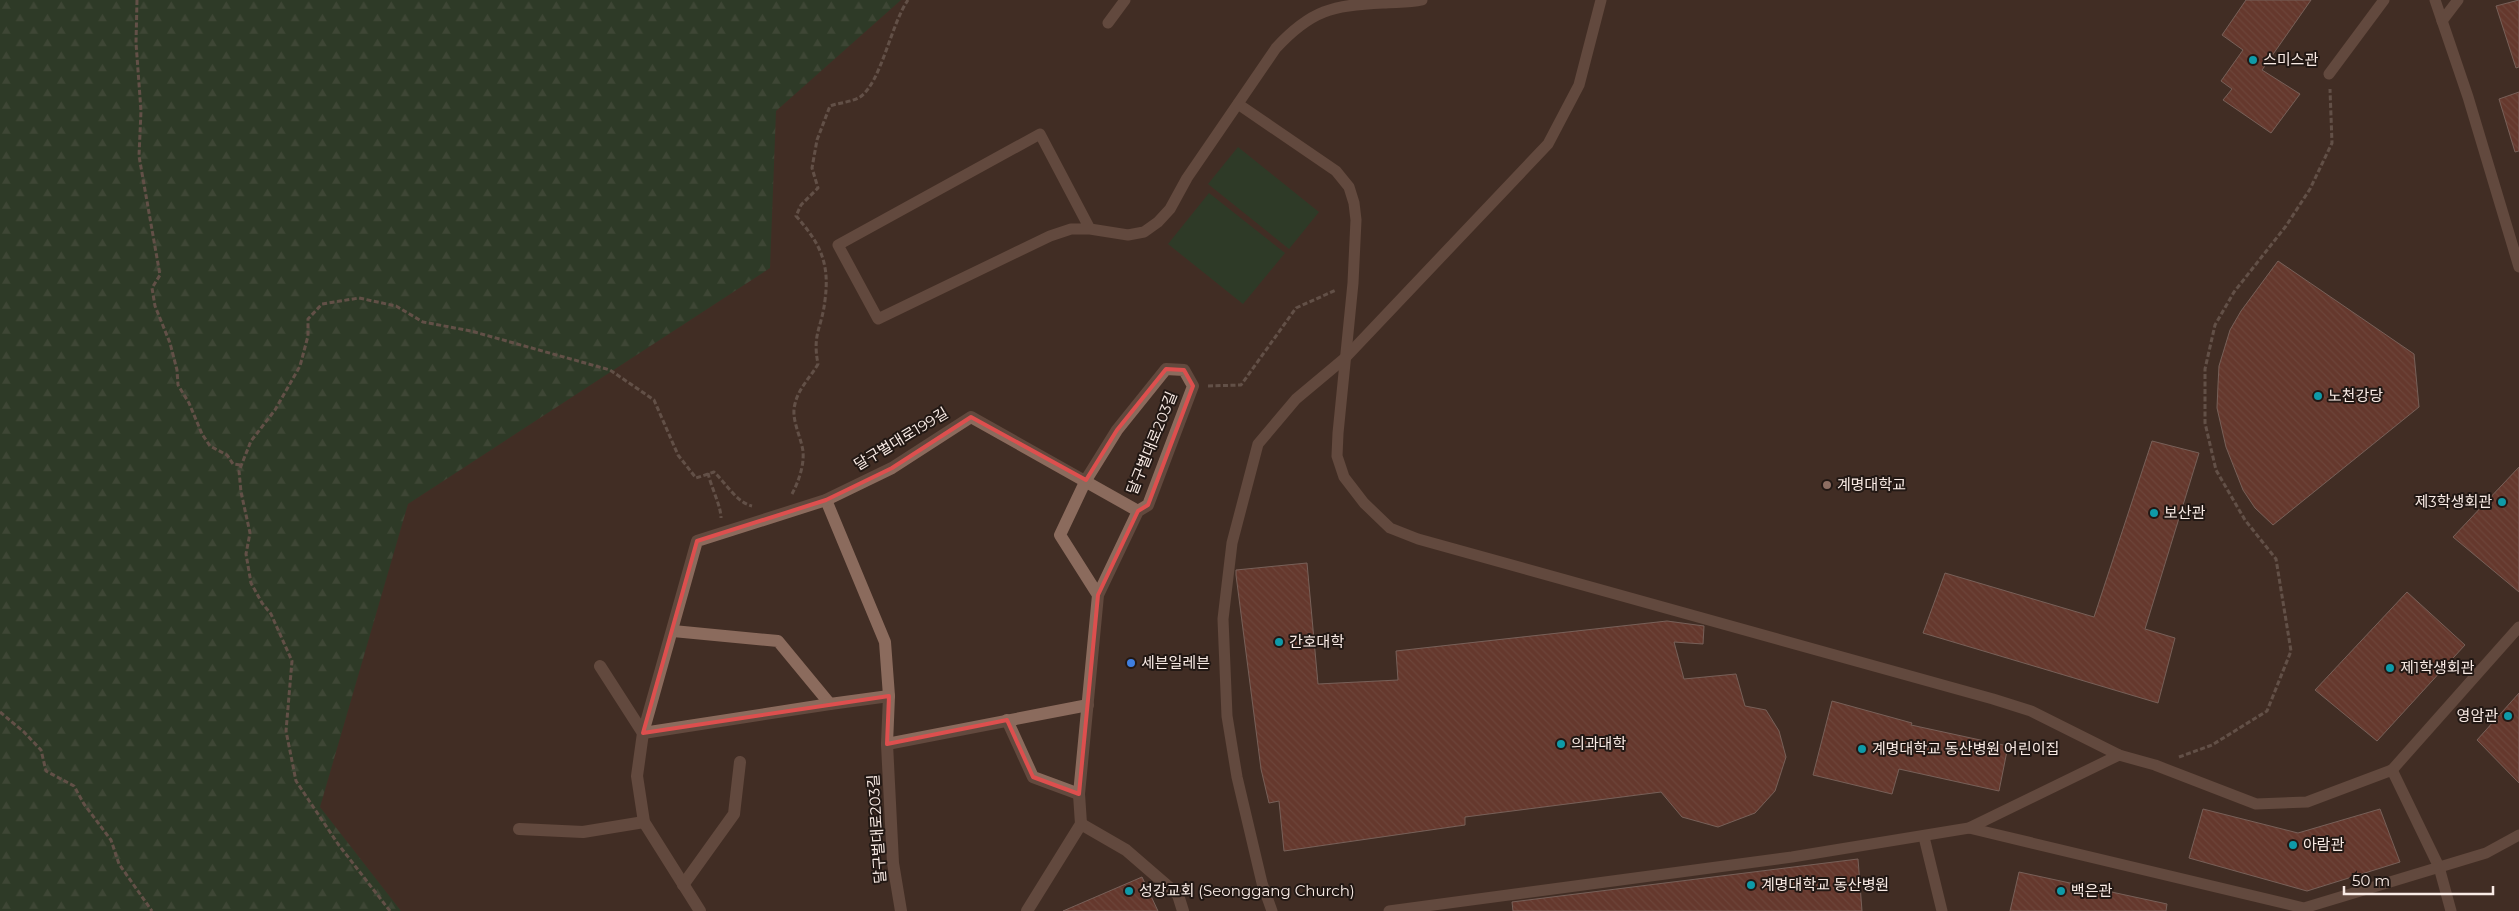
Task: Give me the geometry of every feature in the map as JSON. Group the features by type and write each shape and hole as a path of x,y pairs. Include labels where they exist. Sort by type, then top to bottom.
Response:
{"street":[{"name":"달구벌대로203길","path":"1081,824 1079,794 1098,595 1138,511 1148,505 1193,386 1184,370 1166,369 1117,430 1086,480 1060,535 1098,595"},
{"name":"달구벌대로199길","path":"700,911 644,822 637,776 643,733 697,541 826,500 892,468 971,417 1086,480 1138,511"},
{"name":"달구벌대로203길","path":"826,500 885,642 890,696 887,744 893,863 901,911"},
{"path":"673,631 778,641 830,704"},
{"path":"600,666 643,733 890,696"},
{"path":"887,744 1088,705"},
{"path":"1007,720 1033,777 1079,794"},
{"path":"683,885 734,814 740,762"},
{"path":"519,828 583,832 644,822"},
{"path":"1027,911 1081,824 1133,856 1178,894 1183,911"}],"lane":[{"path":"1108,23 1125,0"},
{"path":"1090,229 1040,134 838,245 878,319 1050,236 1071,229 1090,229 1128,235 1144,232 1158,222 1170,209 1187,178 1276,48 1292,31 1312,17 1334,8 1350,5 1410,3 1422,0"},
{"path":"1272,911 1251,837 1227,716 1222,619 1232,542 1241,500 1258,444 1296,399 1345,358 1548,144 1579,85 1601,0"},
{"path":"2329,74 2384,0"},
{"path":"2435,0 2468,97 2519,267"},
{"path":"2442,21 2458,0"},
{"path":"1238,104 1336,171 1349,188 1356,220 1354,283 1345,358 1338,456 1344,478 1364,503 1390,528 1418,539 1581,586 1868,662 1993,698 2031,711 2119,755 2155,765 2256,804 2307,802 2392,770 2519,627"},
{"path":"1390,911 1924,837 1969,828 2119,755"},
{"path":"2392,770 2439,866 2450,911"},
{"path":"1969,828 2304,908 2486,852 2519,834"},
{"path":"1924,837 1942,911"}],"path":[{"path":"137,0 136,43 141,110 139,156 160,276 152,288 155,306 170,344 177,370 178,385 189,402 202,434 210,446 227,454 233,464 241,465"},
{"path":"2155,765 2212,745 2267,711 2291,651 2276,559 2244,520 2216,470 2205,423 2205,369 2214,326 2219,317 2234,292 2286,226 2310,189 2332,143 2329,74"},
{"path":"1193,386 1241,385 1296,308 1354,283"},
{"path":"390,911 338,844 296,782 286,731 292,661 271,614 262,603 251,583 246,546 250,533 241,492 239,471 251,441 274,410 300,366 308,336 308,319 322,304 360,298 396,306 423,322 488,336 610,370 654,400 678,455 696,478 714,472 738,498 745,504 753,507"},
{"path":"708,473 712,490 721,511 721,534"},
{"path":"0,712 24,732 40,750 46,771 74,786 84,804 111,840 119,864 152,911"}],"highlighted area":[{"path":"1166,369 1184,370 1193,386 1148,505 1138,511 1098,595 1079,794 1033,777 1007,720 887,744 889,696 643,733 697,541 826,500 892,468 971,417 1086,480 1117,430"}],"green space":[{"path":"0,0 901,0 776,111 770,268 408,504 320,807 401,911 0,911"},
{"path":"1238,147 1319,212 1289,249 1208,184"},
{"path":"1209,193 1285,253 1243,304 1168,244"}],"building":[{"name":"스미스관","path":"2246,0 2311,0 2262,70 2300,94 2271,133 2223,100 2232,89 2221,81 2243,50 2222,35"},
{"path":"2519,0 2519,67 2516,68 2496,6"},
{"path":"2519,92 2519,151 2515,152 2499,99"},
{"name":"노천강당","path":"2278,261 2414,354 2419,407 2273,525 2255,508 2243,490 2226,447 2217,408 2219,366 2230,330 2241,311"},
{"name":"보산관","path":"2152,441 2199,453 2145,629 2175,638 2158,703 1923,633 1945,573 2094,617"},
{"name":"제3학생회관","path":"2519,467 2519,592 2453,537"},
{"name":"의과대학","path":"1307,563 1318,684 1398,680 1396,651 1667,621 1704,626 1703,644 1674,642 1684,679 1736,674 1745,706 1766,710 1779,731 1786,757 1775,791 1755,813 1718,827 1682,817 1661,792 1465,817 1465,825 1284,851 1279,801 1269,803 1261,769 1236,570"},
{"name":"제1학생회관","path":"2407,592 2465,645 2377,741 2315,690"},
{"name":"영암관","path":"2519,693 2519,783 2477,740"},
{"path":"1832,701 1912,723 1911,725 2008,746 1999,791 1899,769 1892,794 1813,775"},
{"name":"아람관","path":"2203,809 2298,833 2380,809 2400,862 2307,891 2189,858"},
{"name":"계명대학교 동산병원","path":"1858,859 1862,911 1513,911 1512,902"},
{"name":"백은관","path":"2019,872 2167,904 2166,911 2010,911"},
{"name":"성강교회 (Seonggang Church)","path":"1142,877 1158,911 1063,911"}],"place":[{"name":"스미스관","path":"2253,60"},
{"name":"노천강당","path":"2318,396"},
{"name":"계명대학교","path":"1827,485"},
{"name":"제3학생회관","path":"2502,502"},
{"name":"보산관","path":"2154,513"},
{"name":"간호대학","path":"1279,642"},
{"name":"세븐일레븐","path":"1131,663"},
{"name":"제1학생회관","path":"2390,668"},
{"name":"영암관","path":"2508,716"},
{"name":"의과대학","path":"1561,744"},
{"name":"계명대학교 동산병원 어린이집","path":"1862,749"},
{"name":"아람관","path":"2293,845"},
{"name":"계명대학교 동산병원","path":"1751,885"},
{"name":"성강교회 (Seonggang Church)","path":"1129,891"},
{"name":"백은관","path":"2061,891"}]}
